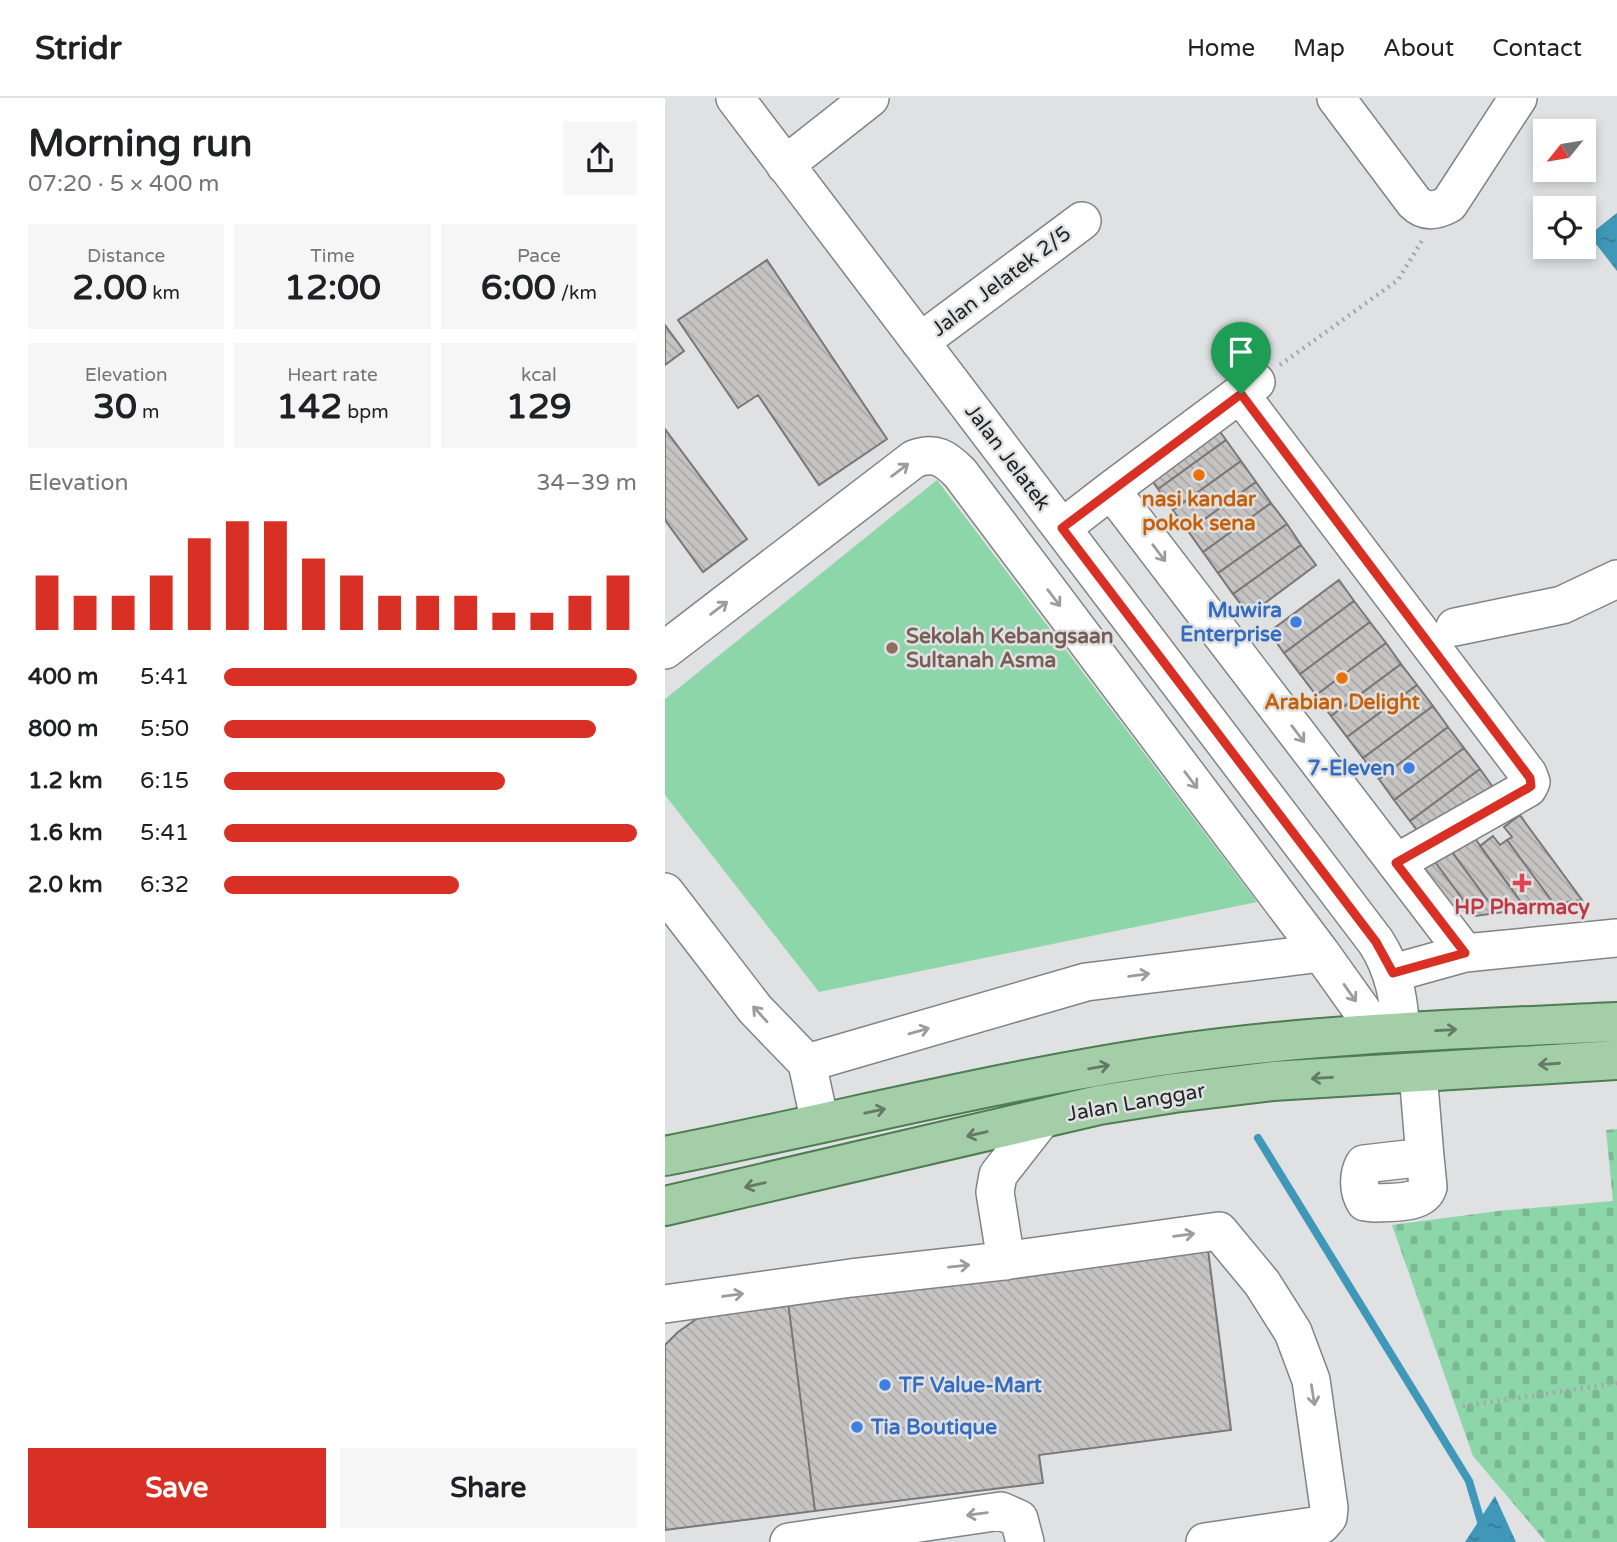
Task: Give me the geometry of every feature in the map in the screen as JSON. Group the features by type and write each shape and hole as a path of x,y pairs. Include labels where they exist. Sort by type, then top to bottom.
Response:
{"main road":[{"name":"Jalan Langgar","path":"665,1156 983,1089 1168,1055 1265,1042 1617,1022"},
{"name":"Jalan Langgar","path":"665,1206 1099,1105 1187,1091 1273,1082 1617,1060"}],"street":[{"name":"Jalan Jelatek","path":"734,98 1376,942 1393,973 1399,1009 1389,1033"},
{"path":"785,165 870,98"},
{"path":"1336,98 1414,202 1427,210 1438,210 1449,204 1516,99"},
{"name":"Jalan Jelatek 2/5","path":"920,342 1082,221"},
{"path":"1062,528 1248,388 1530,778 1531,786 1528,788 1396,863"},
{"path":"665,650 914,459 926,454 940,457 960,473 1321,953 1389,1033"},
{"path":"1111,490 1465,953"},
{"path":"1455,627 1562,605 1617,579"},
{"path":"665,892 755,1009 807,1063 820,1123"},
{"path":"1393,973 1465,953 1617,939"},
{"path":"807,1063 1086,982 1321,953"},
{"path":"1417,1073 1425,1157"},
{"path":"1006,1261 995,1192 998,1175 1041,1120"},
{"path":"665,1304 1219,1231 1262,1283 1293,1332 1311,1380 1329,1497 1328,1517 1321,1525 1205,1542"},
{"path":"789,1542 1001,1511 1019,1518 1025,1542"}],"path":[{"path":"1248,388 1398,280 1422,240 1427,210"},
{"path":"1463,1406 1617,1383"}],"green space":[{"path":"937,480 1257,902 819,992 665,795 665,699"},
{"path":"1617,1129 1617,1542 1546,1542 1473,1456 1392,1225 1498,1211 1613,1201 1606,1130"}],"water":[{"path":"1617,213 1617,271 1596,244 1596,230"},
{"path":"1495,1496 1516,1542 1465,1542"}],"building":[{"path":"767,260 887,439 819,485 758,395 738,408 678,320"},
{"path":"665,325 684,351 665,365"},
{"path":"1211,419 1226,440 1158,489 1143,468"},
{"path":"665,429 747,539 703,572 665,520"},
{"name":"nasi kandar pokok sena","path":"1226,440 1241,461 1173,510 1158,489"},
{"path":"1241,461 1256,482 1188,531 1173,510"},
{"path":"1256,482 1271,503 1203,552 1188,531"},
{"path":"1271,503 1287,524 1218,573 1203,552"},
{"path":"1287,524 1301,545 1233,594 1218,573"},
{"path":"1301,545 1316,565 1249,615 1233,594"},
{"path":"1339,580 1354,601 1284,653 1269,632"},
{"path":"1354,601 1370,622 1300,674 1284,653"},
{"path":"1370,622 1386,643 1316,695 1300,674"},
{"path":"1386,643 1401,664 1331,716 1316,695"},
{"path":"1401,664 1417,685 1347,737 1331,716"},
{"path":"1417,685 1433,706 1363,758 1347,737"},
{"path":"1433,706 1448,727 1379,779 1363,758"},
{"path":"1448,727 1464,748 1394,800 1379,779"},
{"path":"1464,748 1480,769 1410,821 1394,800"},
{"path":"1480,769 1495,790 1426,842 1410,821"},
{"path":"1520,815 1582,900 1554,904 1507,840 1512,837 1504,827"},
{"path":"1466,826 1526,909 1497,913 1452,852"},
{"path":"1493,836 1500,845 1507,840 1554,904 1526,909 1480,846"},
{"path":"1440,847 1447,856 1452,852 1497,913 1475,916 1430,855"},
{"path":"1430,855 1475,916 1446,902 1418,864"},
{"path":"1208,1250 1231,1430 1039,1455 1043,1483 815,1511 788,1302"},
{"path":"788,1302 815,1511 665,1530 665,1345 705,1313"}],"waterway":[{"path":"1258,1138 1469,1481 1487,1542"}],"place":[{"name":"nasi kandar pokok sena","path":"1199,475"},
{"name":"Muwira Enterprise","path":"1296,622"},
{"name":"Sekolah Kebangsaan Sultanah Asma","path":"892,648"},
{"name":"Arabian Delight","path":"1342,678"},
{"name":"7-Eleven","path":"1409,768"},
{"name":"HP Pharmacy","path":"1522,883"},
{"name":"TF Value-Mart","path":"885,1385"},
{"name":"Tia Boutique","path":"857,1427"}],"route":[{"path":"1241,394 1530,778 1531,786 1528,788 1396,863 1465,953 1393,973 1376,942 1062,528 1241,394"}]}
